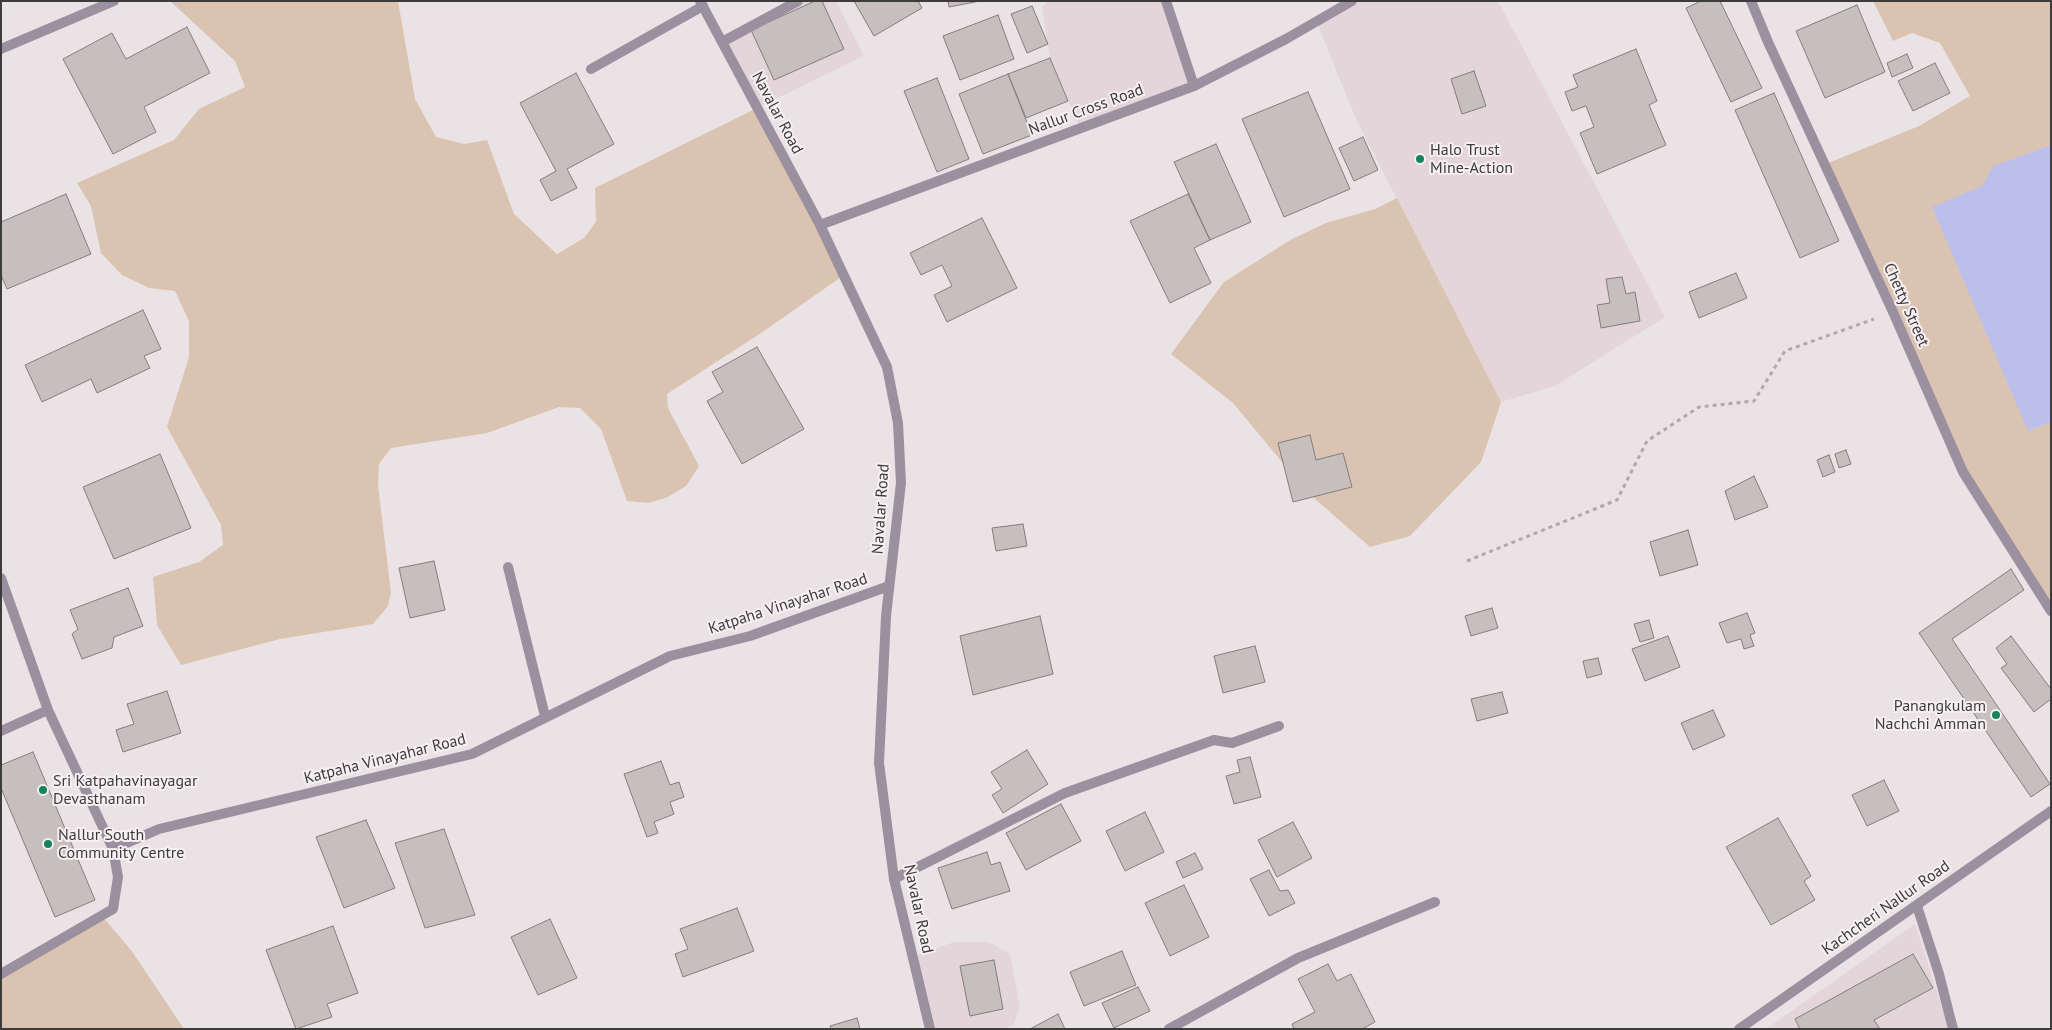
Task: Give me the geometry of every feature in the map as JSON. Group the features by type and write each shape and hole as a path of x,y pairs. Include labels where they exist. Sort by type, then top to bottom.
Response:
{"street":[{"path":"1,49 114,1"},
{"path":"722,42 798,1"},
{"path":"1166,1 1194,86"},
{"name":"Nallur Cross Road","path":"820,225 1194,86 1286,39 1352,1"},
{"name":"Chetty Street","path":"1751,1 1768,42 1893,312 1963,472 2051,611"},
{"path":"591,69 702,4"},
{"name":"Navalar Road","path":"702,4 820,225 887,367 898,423 901,483 889,586 879,763 894,879 930,1029"},
{"path":"508,567 545,716"},
{"path":"1,578 48,710 113,849 118,877 113,909 1,974"},
{"name":"Katpaha Vinayahar Road","path":"113,849 159,829 472,754 545,716 670,656 750,636 889,586"},
{"path":"1,731 48,710"},
{"path":"894,879 1065,793 1214,740 1232,743 1279,726"},
{"name":"Kachcheri Nallur Road","path":"1739,1029 1917,906 2000,844 2051,811"},
{"path":"1170,1029 1298,958 1435,902"},
{"path":"1917,906 1939,974 1953,1029"}],"path":[{"path":"1467,561 1617,500 1647,441 1699,407 1754,401 1785,351 1893,312"}],"shaded area":[{"path":"170,1 398,1 415,99 436,137 464,144 487,140 514,214 557,254 584,238 596,222 595,188 757,108 844,275 764,331 667,394 668,408 699,466 686,486 668,497 649,503 627,501 601,429 580,408 559,407 487,433 391,448 379,464 378,485 391,593 388,606 373,624 280,639 181,665 157,625 153,577 199,562 223,545 221,525 167,427 189,357 189,321 175,291 149,288 122,275 101,253 91,206 77,183 174,140 199,109 245,87 235,61"},
{"path":"798,1 836,1 864,56 757,108 722,42"},
{"path":"1048,1 1166,1 1194,86 1080,128 1050,59 1042,7"},
{"path":"1352,1 1498,1 1665,317 1555,386 1501,402 1356,119 1316,21"},
{"path":"1873,1 2051,1 2051,145 1994,166 1982,186 2028,431 2051,422 2051,606 1963,472 1826,164 1919,126 1970,96 1940,43 1912,33 1893,41"},
{"path":"1397,198 1501,402 1481,462 1410,536 1370,547 1307,492 1233,403 1171,354 1224,282 1292,239 1326,223 1375,209"},
{"path":"102,916 131,950 184,1029 1,1029 1,974"},
{"path":"1915,924 1949,1029 1766,1029"},
{"path":"954,942 989,942 1010,954 1020,1007 1013,1026 1000,1029 930,1029 912,957"}],"water":[{"path":"2051,145 2051,422 2028,431 1932,207 1982,186 1993,166"}],"building":[{"path":"815,1 822,1 844,49 774,80 751,30"},
{"path":"854,1 918,1 922,8 874,36"},
{"path":"948,1 980,1 949,7"},
{"path":"1701,1 1720,1 1762,88 1731,102 1686,8"},
{"path":"1857,5 1885,72 1825,98 1796,31"},
{"path":"1032,6 1048,44 1027,53 1011,14"},
{"path":"998,15 1014,59 960,80 943,36"},
{"path":"187,27 210,73 144,107 156,132 113,154 63,59 112,33 126,59"},
{"path":"1636,49 1657,101 1649,105 1666,145 1597,174 1580,133 1594,127 1586,106 1572,111 1565,92 1578,87 1573,75"},
{"path":"1907,54 1913,68 1892,77 1887,63"},
{"path":"1050,58 1068,101 1026,118 1008,74"},
{"path":"1935,63 1950,93 1913,111 1898,81"},
{"path":"1474,71 1486,106 1462,114 1451,79"},
{"path":"576,73 614,144 567,169 577,188 551,201 540,180 556,171 520,103"},
{"path":"1008,74 1032,135 983,154 959,94"},
{"path":"937,78 969,159 937,172 904,91"},
{"path":"1308,92 1350,189 1284,217 1242,119"},
{"path":"1774,93 1839,241 1800,258 1735,110"},
{"path":"1363,137 1378,170 1354,181 1339,148"},
{"path":"1216,144 1251,222 1210,240 1174,162"},
{"path":"66,194 91,254 7,289 1,275 1,222"},
{"path":"1188,194 1210,240 1194,248 1211,283 1170,303 1130,221"},
{"path":"982,218 1017,288 947,322 934,295 952,286 942,265 921,275 910,253"},
{"path":"1736,273 1747,298 1699,318 1689,292"},
{"path":"1622,277 1626,294 1635,292 1640,321 1601,328 1597,305 1610,303 1606,279"},
{"path":"143,310 161,349 144,356 150,368 97,393 91,379 42,402 25,365"},
{"path":"757,347 804,429 742,464 707,401 723,392 712,372"},
{"path":"1310,435 1316,460 1343,453 1352,487 1293,502 1278,443"},
{"path":"1846,450 1851,464 1839,468 1835,454"},
{"path":"160,454 191,528 114,559 83,487"},
{"path":"1829,455 1835,472 1823,477 1817,460"},
{"path":"1754,476 1768,507 1735,520 1725,491"},
{"path":"1023,524 1027,546 996,551 992,528"},
{"path":"1688,530 1698,565 1660,576 1650,542"},
{"path":"434,561 445,610 410,618 399,568"},
{"path":"2011,569 2024,590 1952,639 2050,784 2031,797 1919,633"},
{"path":"128,588 143,626 114,637 112,648 82,659 72,634 78,629 70,610"},
{"path":"1492,608 1498,628 1471,636 1465,616"},
{"path":"1747,613 1755,633 1750,635 1754,646 1744,649 1741,639 1727,643 1719,623"},
{"path":"1040,616 1053,674 973,695 960,636"},
{"path":"1649,620 1654,638 1640,642 1634,624"},
{"path":"1668,636 1680,667 1645,681 1632,649"},
{"path":"2011,636 2051,689 2051,699 2034,712 2001,668 2007,664 1996,648"},
{"path":"1255,646 1265,682 1223,693 1214,656"},
{"path":"1598,658 1602,674 1587,678 1583,661"},
{"path":"167,691 181,733 123,752 116,730 134,724 127,704"},
{"path":"1502,692 1508,713 1477,721 1471,699"},
{"path":"1713,710 1725,736 1693,750 1681,723"},
{"path":"1027,750 1048,784 1003,813 992,795 1002,789 991,772"},
{"name":"Nallur South Community Centre","path":"33,752 95,900 55,917 1,788 1,765"},
{"path":"1250,757 1261,797 1234,804 1226,776 1240,772 1237,760"},
{"path":"661,761 670,785 679,782 684,797 670,802 674,814 654,822 658,833 647,837 624,774"},
{"path":"1884,780 1899,811 1867,826 1852,795"},
{"path":"1061,804 1081,841 1026,870 1006,833"},
{"path":"1145,812 1164,852 1125,871 1106,831"},
{"path":"1778,818 1811,876 1804,881 1815,900 1771,925 1726,847"},
{"path":"366,820 395,888 344,908 316,837"},
{"path":"1293,822 1312,858 1277,877 1258,840"},
{"path":"444,829 475,915 425,928 395,843"},
{"path":"987,852 991,865 1000,862 1010,891 952,909 938,868"},
{"path":"1195,853 1203,869 1183,878 1176,862"},
{"path":"1269,870 1280,891 1288,890 1295,903 1269,916 1250,879"},
{"path":"1184,885 1209,937 1170,956 1145,903"},
{"path":"737,908 754,951 683,977 675,954 688,949 680,929"},
{"path":"550,919 577,978 538,995 511,937"},
{"path":"333,926 358,993 327,1004 332,1017 296,1029 266,950"},
{"path":"1122,951 1136,985 1084,1006 1070,972"},
{"path":"1913,954 1933,988 1874,1020 1880,1029 1800,1029 1795,1019"},
{"path":"994,960 1003,1009 970,1016 960,966"},
{"path":"1328,964 1337,981 1351,974 1375,1022 1362,1029 1294,1029 1292,1024 1315,1012 1298,979"},
{"path":"1138,987 1150,1011 1114,1028 1102,1003"},
{"path":"1058,1014 1065,1029 1030,1029"},
{"path":"857,1018 860,1029 831,1029 830,1026"}],"place":[{"name":"Halo Trust Mine-Action","path":"1420,159"},
{"name":"Panangkulam Nachchi Amman","path":"1996,715"},
{"name":"Sri Katpahavinayagar Devasthanam","path":"43,790"},
{"name":"Nallur South Community Centre","path":"48,844"}]}
